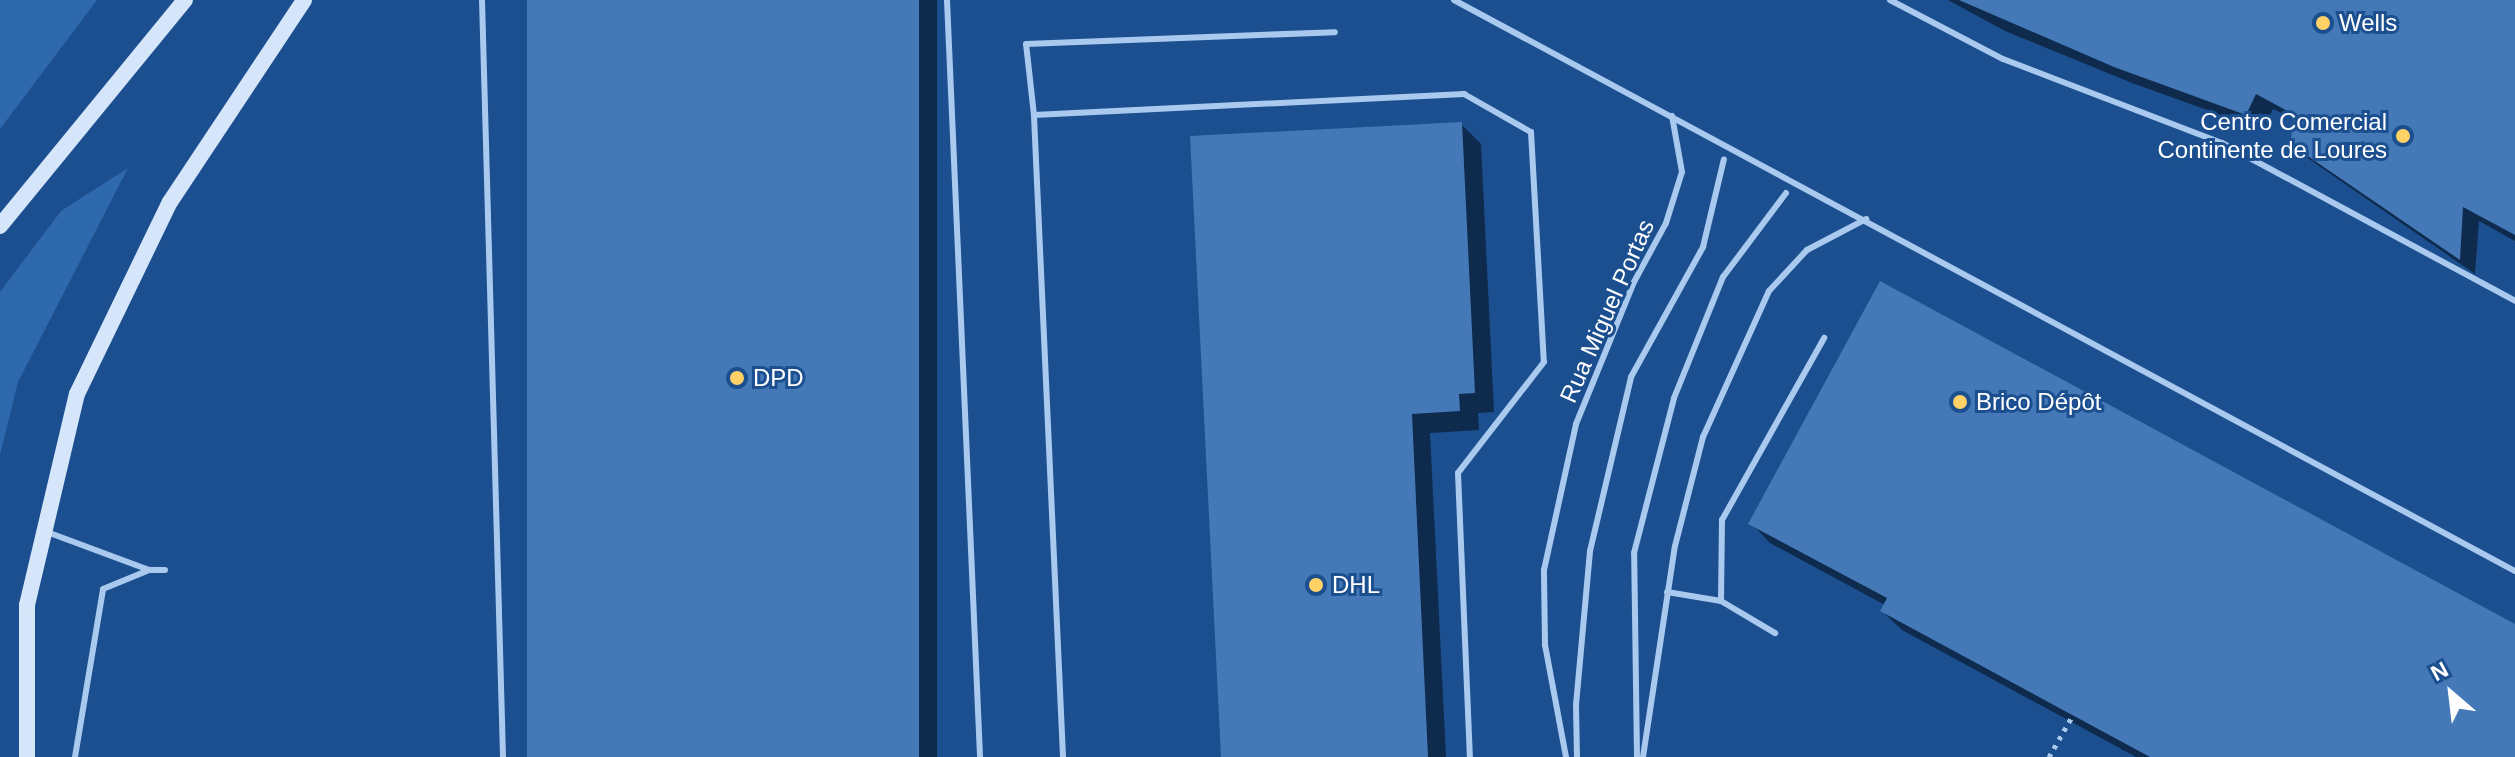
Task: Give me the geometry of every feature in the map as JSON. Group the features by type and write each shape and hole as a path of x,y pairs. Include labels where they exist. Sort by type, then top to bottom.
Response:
{"main road":[{"path":"0,226 185,0"},
{"path":"27,757 27,605 77,394 157,229 304,0"}],"lane":[{"path":"482,0 503,757"},
{"path":"947,0 980,757"},
{"path":"1454,0 1866,219 2515,571"},
{"path":"1890,0 2003,59 2222,143 2515,301"},
{"path":"1063,757 1034,115 1026,44 1335,32"},
{"path":"1034,115 1464,94 1531,132 1544,362 1458,473 1470,757"},
{"name":"Rua Miguel Portas","path":"1566,757 1545,645 1544,570 1576,424 1634,282 1666,223 1682,172 1672,116"},
{"path":"1577,757 1576,705 1590,551 1631,377 1703,247 1724,159"},
{"path":"1640,757 1634,553 1674,398 1723,277 1786,193"},
{"path":"1640,757 1667,592 1703,437 1769,291 1807,250 1866,219"},
{"path":"1721,601 1722,520 1824,338"},
{"path":"44,531 149,570 165,570"},
{"path":"75,757 103,589 149,570"},
{"path":"1667,592 1721,601 1775,633"}],"path":[{"path":"2049,757 2073,715"}],"shaded area":[{"path":"0,0 97,0 0,129"},
{"path":"128,168 18,382 0,455 0,292 61,211"}],"building":[{"name":"DPD","path":"527,0 919,0 919,757 527,757"},
{"name":"Centro Comercial Continente de Loures","path":"1959,0 2515,0 2515,235 2463,207 2460,260 2290,144 2295,115 2256,94 2246,115 2114,67"},
{"name":"DHL","path":"1462,122 1475,393 1459,394 1460,411 1412,414 1428,757 1221,757 1190,136"},
{"name":"Brico Dépôt","path":"1880,281 2515,624 2515,757 2150,757 1880,611 1887,598 1748,524"}],"place":[{"name":"Wells","path":"2323,23"},
{"name":"Centro Comercial Continente de Loures","path":"2403,136"},
{"name":"DPD","path":"737,378"},
{"name":"Brico Dépôt","path":"1960,402"},
{"name":"DHL","path":"1316,585"}]}
